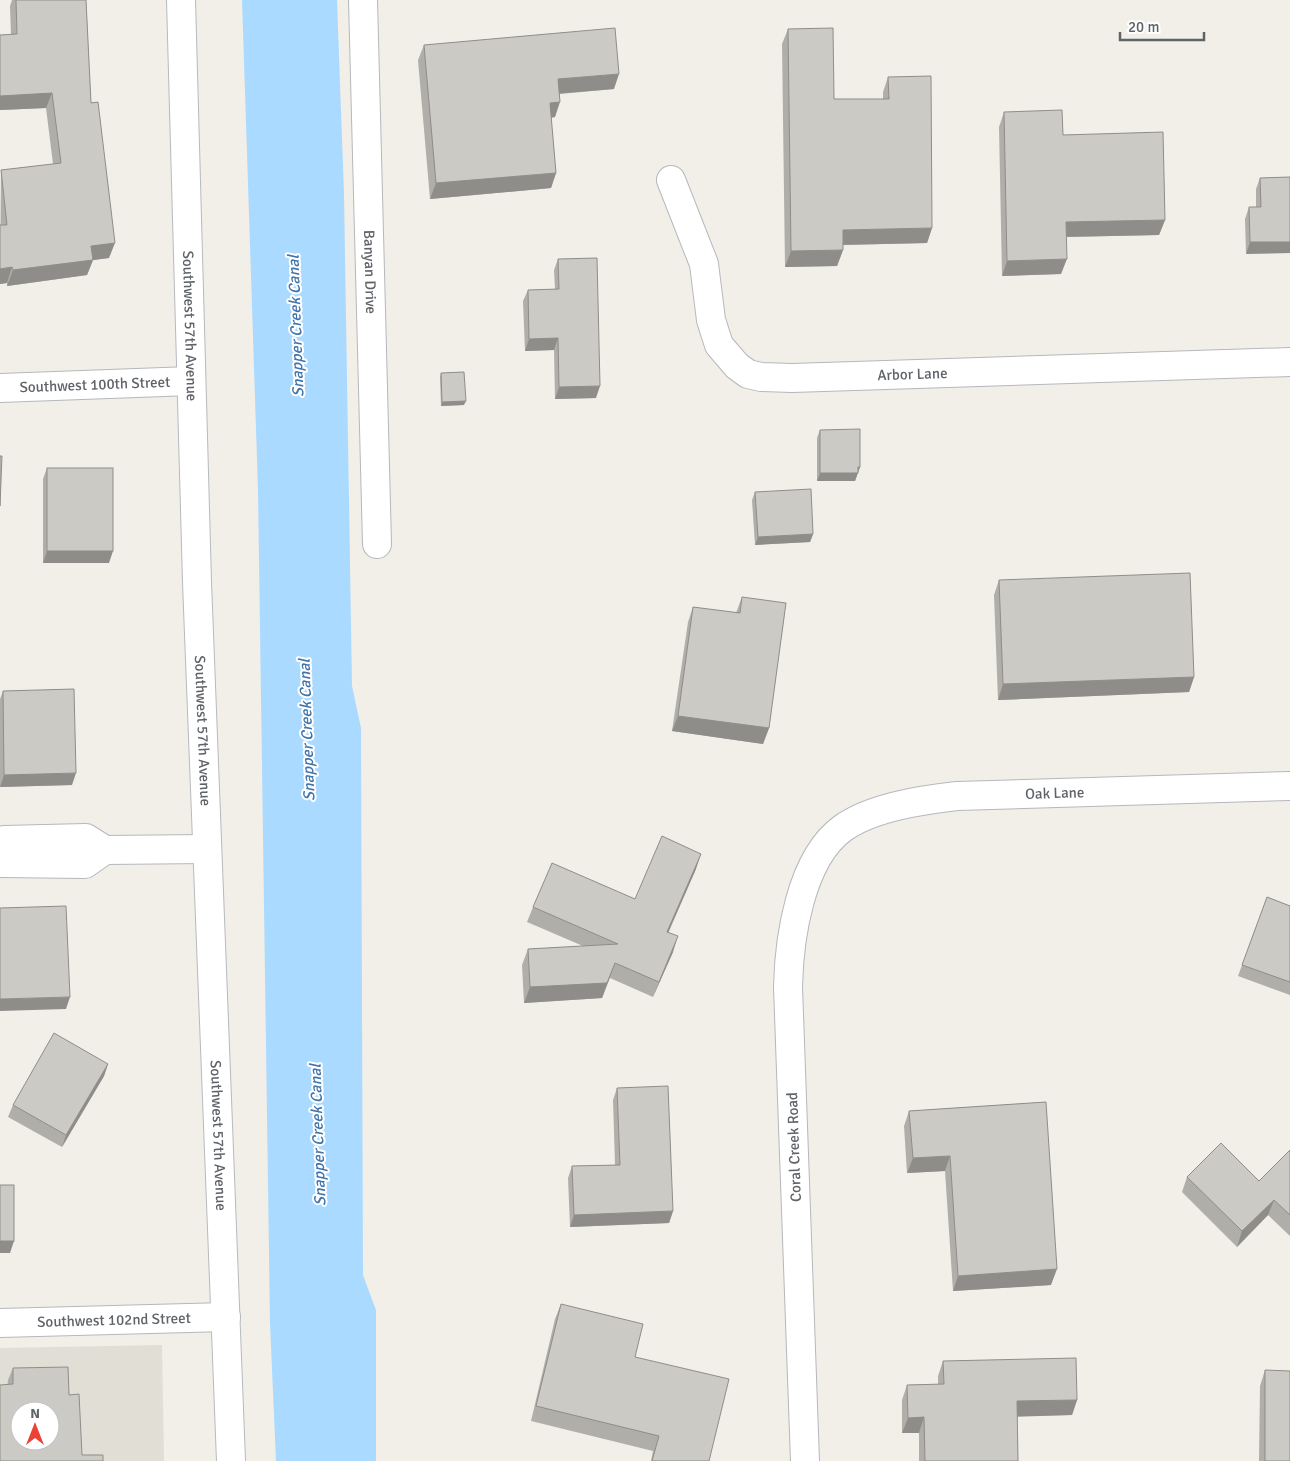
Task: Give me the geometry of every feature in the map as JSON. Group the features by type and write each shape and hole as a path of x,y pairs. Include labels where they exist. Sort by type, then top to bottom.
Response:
{"street":[{"name":"Southwest 57th Avenue","path":"181,0 191,381 207,849 231,1461"},
{"name":"Banyan Drive","path":"363,0 377,544"},
{"name":"Arbor Lane","path":"671,180 704,264 714,332 727,356 748,374 762,377 792,378 1290,362"},
{"name":"Southwest 100th Street","path":"0,388 191,381"},
{"name":"Oak Lane","path":"830,841 843,828 867,817 924,800 957,796 1290,786"},
{"path":"0,843 4,840 86,838 106,850 207,849"},
{"name":"Coral Creek Road","path":"805,1461 788,987 789,953 793,927 801,898 809,877 830,841"},
{"path":"0,863 85,864 106,850"},
{"name":"Southwest 102nd Street","path":"0,1323 226,1317"}],"shaded area":[{"path":"162,1345 164,1461 0,1461 0,1348"}],"water":[{"name":"Snapper Creek Canal","path":"242,0 337,0 344,194 352,686 361,728 363,1275 376,1310 376,1461 276,1461 270,1323 258,490"}],"building":[{"path":"16,0 86,0 91,103 98,102 115,243 91,246 93,260 13,270 12,267 0,269 0,225 7,225 1,170 61,163 52,93 0,96 0,35 17,34"},
{"path":"615,28 619,74 558,79 560,102 550,103 556,173 436,183 424,45"},
{"path":"833,28 834,99 889,99 888,77 931,76 932,228 843,230 843,250 791,251 788,29"},
{"path":"1062,110 1063,135 1163,132 1165,220 1066,222 1067,259 1007,261 1004,112"},
{"path":"1290,177 1290,242 1250,242 1249,207 1261,207 1260,178"},
{"path":"597,258 600,386 559,387 558,338 529,339 528,290 559,289 558,259"},
{"path":"464,372 466,401 442,402 441,373"},
{"path":"860,429 860,467 858,467 858,473 820,473 820,430"},
{"path":"0,456 2,456 0,506"},
{"path":"47,468 113,468 113,551 47,551"},
{"path":"811,489 813,534 758,537 755,492"},
{"path":"1190,573 1194,677 1003,684 999,580"},
{"path":"742,597 786,603 769,728 678,716 693,607 740,613"},
{"path":"74,689 76,773 4,775 3,691"},
{"path":"662,836 701,854 667,932 678,936 659,982 615,963 607,983 530,987 528,949 618,944 533,907 552,863 635,899"},
{"path":"1267,897 1290,906 1290,982 1242,965"},
{"path":"66,906 70,997 0,999 0,908"},
{"path":"54,1033 108,1064 66,1135 13,1105"},
{"path":"668,1086 673,1211 574,1215 572,1166 620,1165 617,1088"},
{"path":"1046,1102 1057,1269 958,1276 950,1156 913,1158 909,1111"},
{"path":"1221,1143 1259,1181 1290,1150 1290,1215 1274,1200 1242,1231 1187,1177"},
{"path":"0,1185 14,1185 14,1241 0,1241"},
{"path":"561,1304 643,1324 635,1357 729,1379 709,1461 652,1461 659,1436 536,1406"},
{"path":"1076,1358 1077,1400 1017,1401 1018,1461 925,1461 924,1417 908,1418 907,1385 944,1384 943,1361"},
{"path":"68,1367 69,1395 79,1394 82,1455 103,1455 103,1461 0,1461 0,1385 13,1384 13,1368"},
{"path":"1265,1370 1290,1371 1290,1461 1265,1461"}]}
